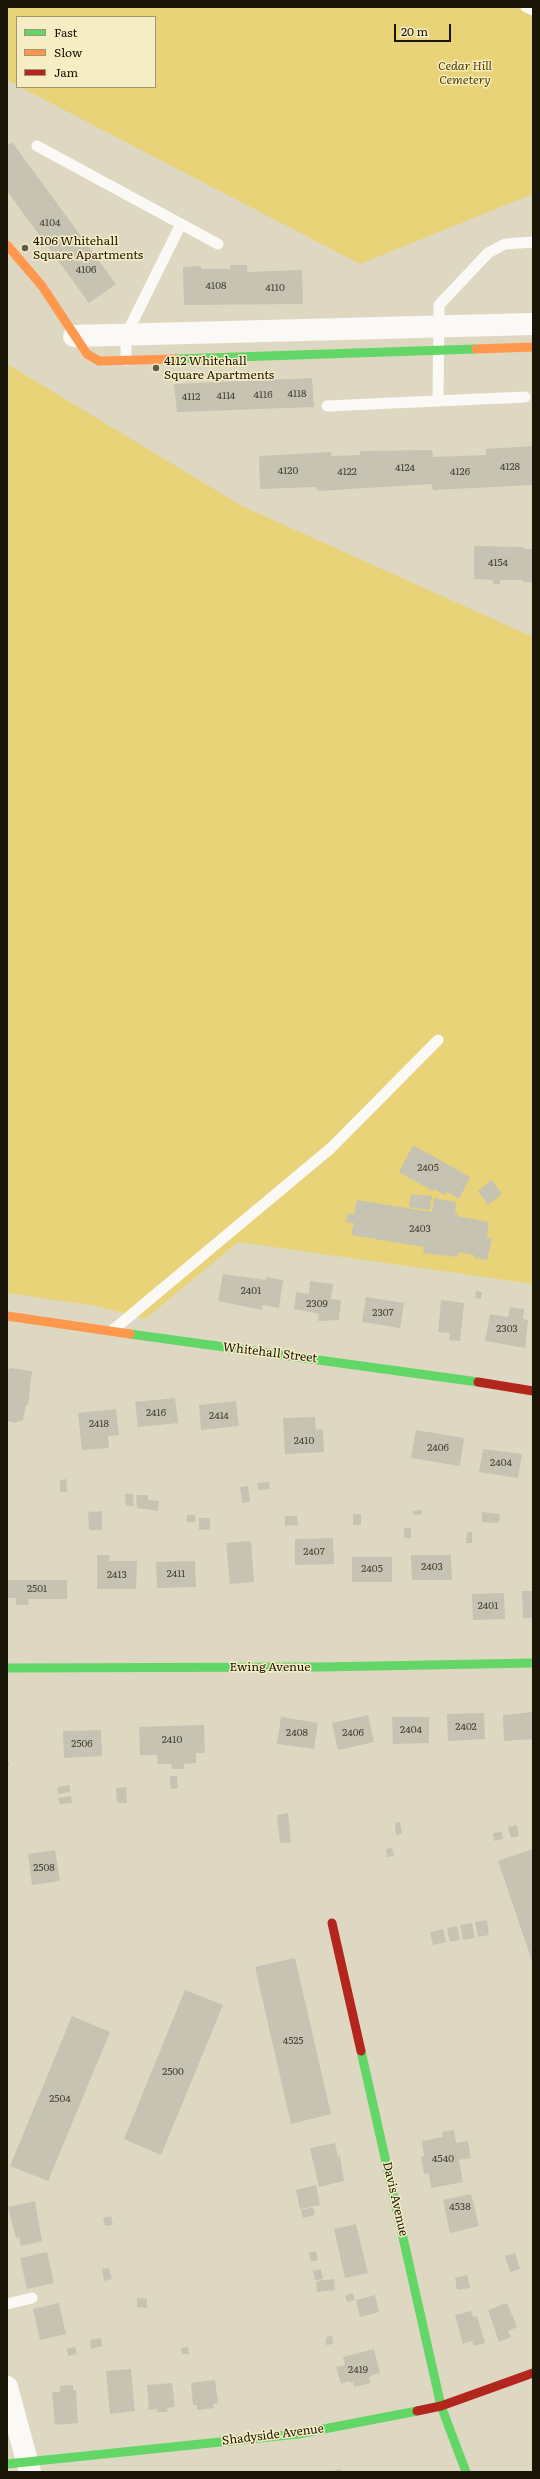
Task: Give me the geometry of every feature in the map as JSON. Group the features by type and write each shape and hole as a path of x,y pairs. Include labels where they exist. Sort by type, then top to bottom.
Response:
{"street":[{"path":"7,245 42,286 87,354 99,361 533,347"},
{"path":"74,336 533,324"},
{"name":"Whitehall Street","path":"7,1316 111,1332 395,1369 533,1391"},
{"name":"Ewing Avenue","path":"7,1668 321,1667 533,1663"},
{"name":"Davis Avenue","path":"332,1923 441,2406 466,2472"},
{"name":"Shadyside Avenue","path":"21,2466 298,2434 441,2406 533,2373"},
{"path":"7,2387 21,2466"}],"lane":[{"path":"526,7 533,10"},
{"path":"37,146 218,244"},
{"path":"126,360 126,335 181,224"},
{"path":"438,401 437,350 439,304 488,254 505,244 533,242"},
{"path":"327,406 525,397"},
{"path":"111,1332 331,1148 438,1040"},
{"path":"7,2304 32,2298"}],"green space":[{"name":"Cedar Hill Cemetery","path":"7,7 533,7 533,194 360,264 22,88 156,88 156,16 16,16 16,84 7,80"},
{"path":"7,364 242,506 533,637 533,1284 238,1242 145,1319 96,1306 7,1293"}],"building":[{"path":"12,142 116,284 89,303 7,191 7,145"},
{"path":"230,265 247,265 247,272 302,270 303,304 184,305 183,267 201,266 201,269 230,269"},
{"path":"312,378 314,407 177,412 174,384"},
{"path":"533,446 533,485 433,490 432,484 317,491 316,487 260,489 259,456 331,452 331,456 360,455 360,451 432,450 433,457 486,455 486,449"},
{"path":"474,546 524,547 524,549 533,549 533,582 523,582 523,580 500,580 500,584 493,584 493,580 474,579"},
{"path":"413,1145 470,1177 459,1199 447,1192 445,1195 434,1189 433,1191 399,1172"},
{"path":"492,1180 502,1194 488,1205 478,1191"},
{"path":"411,1194 432,1196 430,1210 409,1207"},
{"path":"434,1198 456,1202 455,1212 458,1213 457,1216 489,1222 487,1237 492,1238 487,1260 474,1258 474,1255 459,1252 458,1257 423,1253 424,1247 351,1235 354,1223 346,1222 348,1213 354,1214 357,1200 432,1212"},
{"path":"223,1274 266,1280 266,1277 283,1280 279,1308 262,1305 262,1310 218,1301"},
{"path":"310,1281 333,1284 331,1299 341,1300 339,1320 318,1321 319,1314 294,1309 296,1292 309,1294"},
{"path":"476,1291 482,1292 481,1299 475,1298"},
{"path":"366,1297 404,1303 400,1328 362,1322"},
{"path":"441,1300 464,1303 460,1341 449,1340 450,1333 438,1332"},
{"path":"510,1307 524,1309 523,1319 528,1320 525,1348 485,1341 490,1314 508,1317"},
{"path":"9,1368 32,1371 28,1405 26,1405 23,1420 15,1423 7,1421 7,1374"},
{"path":"175,1398 178,1423 138,1427 135,1402"},
{"path":"236,1401 239,1426 201,1430 199,1405"},
{"path":"116,1409 119,1435 108,1436 109,1448 82,1450 78,1413"},
{"path":"315,1417 316,1430 323,1429 324,1452 285,1454 283,1418"},
{"path":"416,1430 464,1438 460,1466 411,1458"},
{"path":"483,1449 522,1454 518,1478 479,1472"},
{"path":"66,1479 67,1492 60,1492 60,1480"},
{"path":"269,1482 270,1489 258,1490 257,1483"},
{"path":"248,1486 250,1502 242,1503 240,1487"},
{"path":"125,1494 133,1494 134,1506 126,1506"},
{"path":"136,1495 148,1495 148,1500 159,1501 158,1511 137,1508"},
{"path":"422,1510 422,1514 414,1515 413,1511"},
{"path":"102,1511 102,1530 89,1530 88,1512"},
{"path":"482,1512 500,1514 499,1523 482,1522"},
{"path":"353,1514 361,1514 361,1525 353,1525"},
{"path":"187,1515 195,1515 195,1522 187,1522"},
{"path":"285,1516 297,1516 298,1525 285,1526"},
{"path":"199,1518 210,1518 210,1529 199,1530"},
{"path":"404,1528 411,1528 411,1538 404,1538"},
{"path":"467,1532 472,1532 472,1543 466,1543"},
{"path":"333,1538 334,1564 295,1565 295,1539"},
{"path":"251,1541 254,1582 230,1584 226,1543"},
{"path":"97,1555 110,1555 109,1561 137,1561 136,1589 97,1589"},
{"path":"411,1555 451,1555 452,1580 412,1580"},
{"path":"352,1557 392,1557 392,1582 352,1582"},
{"path":"195,1561 196,1587 157,1588 156,1562"},
{"path":"7,1580 67,1580 67,1599 28,1599 29,1605 16,1605 16,1598 7,1598"},
{"path":"522,1591 533,1591 533,1618 523,1618"},
{"path":"504,1593 505,1619 473,1620 472,1594"},
{"path":"533,1712 533,1739 504,1741 503,1715"},
{"path":"484,1713 485,1739 448,1741 447,1714"},
{"path":"368,1715 374,1742 338,1750 332,1723"},
{"path":"281,1717 318,1723 314,1749 277,1744"},
{"path":"392,1717 429,1717 429,1743 393,1744"},
{"path":"204,1725 205,1753 196,1753 196,1763 184,1764 184,1769 172,1769 171,1764 158,1764 157,1755 140,1755 139,1727"},
{"path":"101,1730 102,1756 64,1758 63,1731"},
{"path":"170,1776 177,1776 178,1788 171,1789"},
{"path":"70,1785 70,1792 58,1794 57,1787"},
{"path":"126,1787 127,1803 117,1803 116,1788"},
{"path":"71,1796 72,1803 60,1804 58,1798"},
{"path":"288,1813 291,1842 280,1843 277,1815"},
{"path":"400,1822 402,1834 396,1835 395,1823"},
{"path":"517,1825 519,1836 511,1838 508,1827"},
{"path":"502,1832 503,1839 494,1841 493,1833"},
{"path":"392,1848 394,1856 387,1857 386,1849"},
{"path":"533,1849 533,1964 498,1861"},
{"path":"55,1850 60,1881 32,1885 28,1854"},
{"path":"487,1920 489,1935 478,1937 475,1922"},
{"path":"472,1923 475,1938 463,1940 460,1925"},
{"path":"457,1926 460,1940 450,1942 447,1928"},
{"path":"443,1929 446,1942 433,1945 430,1932"},
{"path":"295,1958 331,2114 291,2124 255,1967"},
{"path":"185,1990 223,2005 161,2155 124,2139"},
{"path":"72,2016 110,2032 48,2181 10,2166"},
{"path":"454,2130 456,2143 468,2141 471,2158 459,2160 463,2182 431,2188 429,2173 424,2174 421,2157 424,2156 422,2141 443,2137 442,2132"},
{"path":"335,2143 338,2157 340,2156 344,2181 319,2187 310,2148"},
{"path":"316,2185 320,2205 300,2209 296,2190"},
{"path":"471,2194 479,2226 450,2233 443,2200"},
{"path":"35,2201 42,2241 21,2246 19,2237 16,2238 8,2207"},
{"path":"313,2207 315,2215 303,2218 301,2210"},
{"path":"111,2216 113,2225 105,2226 103,2218"},
{"path":"356,2224 368,2273 345,2278 334,2229"},
{"path":"316,2251 318,2260 311,2262 309,2253"},
{"path":"47,2252 54,2283 27,2289 20,2258"},
{"path":"515,2253 520,2269 510,2272 505,2256"},
{"path":"109,2268 112,2279 104,2281 102,2269"},
{"path":"321,2269 323,2279 315,2280 313,2271"},
{"path":"467,2275 470,2288 457,2290 455,2278"},
{"path":"334,2279 335,2290 317,2292 316,2281"},
{"path":"353,2293 355,2300 347,2302 345,2296"},
{"path":"375,2295 379,2312 360,2317 356,2300"},
{"path":"137,2298 147,2299 147,2308 137,2307"},
{"path":"59,2303 66,2334 40,2340 33,2309"},
{"path":"507,2303 517,2327 508,2331 511,2337 499,2342 488,2310"},
{"path":"471,2311 473,2317 477,2316 485,2343 474,2346 472,2341 463,2344 455,2315"},
{"path":"332,2336 333,2344 326,2345 326,2337"},
{"path":"101,2338 102,2346 91,2349 90,2340"},
{"path":"75,2347 77,2354 68,2356 67,2349"},
{"path":"188,2347 189,2354 182,2354 181,2348"},
{"path":"374,2349 380,2373 372,2375 369,2378 371,2383 354,2387 353,2382 349,2383 349,2381 341,2384 336,2367 345,2365 343,2357"},
{"path":"131,2369 135,2411 110,2414 106,2371"},
{"path":"215,2380 218,2403 213,2404 214,2408 197,2410 197,2405 193,2405 191,2383"},
{"path":"172,2383 175,2407 167,2408 168,2412 157,2412 157,2409 149,2410 147,2385"},
{"path":"73,2385 73,2390 76,2390 78,2423 55,2425 52,2392 60,2392 60,2386"},
{"path":"340,2469 341,2472 331,2472"}],"traffic: fast":[{"path":"176,359 476,349"},
{"path":"130,1334 478,1382"},
{"path":"7,1668 321,1667 533,1663"},
{"path":"361,2051 441,2406 466,2472"},
{"path":"7,2464 298,2434 417,2411"}],"traffic: slow":[{"path":"7,245 42,286 87,354 99,361 176,359"},
{"path":"476,349 533,347"},
{"path":"7,1316 130,1334"}],"traffic: jam":[{"path":"478,1382 533,1391"},
{"path":"332,1923 361,2051"},
{"path":"417,2411 441,2406 533,2373"}],"place":[{"name":"4106 Whitehall Square Apartments","path":"25,248"},
{"name":"4112 Whitehall Square Apartments","path":"156,368"}]}
